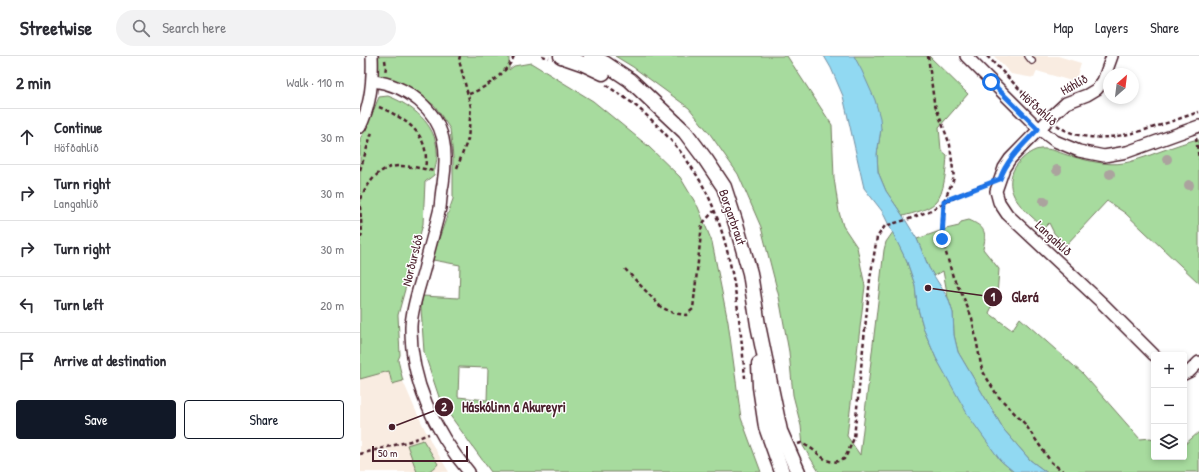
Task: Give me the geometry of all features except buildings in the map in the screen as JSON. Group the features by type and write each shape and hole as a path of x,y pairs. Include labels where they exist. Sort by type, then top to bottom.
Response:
{"street":[{"path":"360,127 367,109 373,81 372,56"},
{"name":"Borgarbraut","path":"591,56 630,80 685,132 724,187 750,273 758,325 780,431 798,472"},
{"name":"Höfðahlíð","path":"966,56 1038,129 1055,141 1079,151 1104,156 1127,152 1197,127"},
{"name":"Háhlíð","path":"1038,129 1066,103 1096,89 1103,81 1112,56"},
{"name":"Borgarbraut","path":"555,57 584,64 609,76 658,107"},
{"name":"Norðurslóð","path":"373,81 401,89 414,97 427,108 442,133 446,152 445,173 440,207 415,302 412,325 412,351 416,375 438,430 458,460 469,472"},
{"name":"Langahlíð","path":"1038,129 1010,159 1004,168 996,191 999,202 1008,214 1102,302 1151,353"},
{"name":"Borgarbraut","path":"758,325 760,387 766,427 782,472"},
{"path":"1187,372 1199,362"}],"path":[{"path":"360,199 367,186 375,176 392,166 400,165 445,173 457,169 468,138 471,107 469,94 463,78 459,60 460,56"},
{"path":"469,94 479,90 496,78 511,63 514,56"},
{"path":"542,56 555,57"},
{"path":"928,56 934,102 950,146 954,178 944,201 942,239 953,277 972,318 982,370 998,395 1025,424 1051,462 1064,472"},
{"path":"987,56 1049,119 1062,129 1084,137 1102,138 1136,133 1199,112"},
{"path":"602,83 631,102 658,127 684,156 702,185 714,211 724,241 734,286 745,382"},
{"path":"379,107 398,115 414,127 423,142 427,158 425,169"},
{"path":"1197,127 1199,159"},
{"path":"788,450 801,443 811,448 825,460 831,462 844,459 852,446 870,279 877,237 886,226 909,219 944,201 1000,179"},
{"path":"360,206 362,232 360,241"},
{"path":"625,270 661,307 673,313 686,316 694,309 702,241 702,224 714,211"},
{"path":"360,454 410,441 438,430"}],"shaded area":[{"path":"994,56 1058,56 1081,63 1075,82 1037,71 1034,78 1011,74"},
{"path":"398,360 403,381 415,409 432,444 449,472 360,472 360,369"}],"green space":[{"path":"375,56 509,56 509,70 514,66 531,63 593,101 648,146 680,177 698,207 712,242 728,322 741,418 761,472 491,472 441,403 424,352 421,308 422,298 434,253 453,199 453,157 450,129 435,106 413,90 378,76","holes":["433,260 460,265 459,298 423,296","459,367 488,368 487,400 458,397"]},
{"path":"615,56 787,56 832,125 834,178 839,212 843,226 857,247 865,286 847,436 860,455 884,250 886,242 893,232 907,262 915,285 917,305 924,330 936,358 1000,460 1014,472 819,472 803,446 801,426 793,395 789,352 779,297 761,227 738,174 710,134 689,108 633,67"},
{"path":"854,56 929,56 968,94 939,127 941,150 947,155 945,174 941,194 935,203 928,208 903,216 886,191 878,172 877,154 881,129"},
{"path":"388,96 414,110 427,124 436,141 437,154 434,175 425,182 423,224 398,315 400,355 398,360 403,381 392,384 389,371 360,379 360,139 379,97"},
{"path":"1194,140 1199,140 1199,283 1125,213 1107,201 1066,245 1054,233 1049,223 1044,228 1025,210 1014,196 1011,189 1013,171 1024,157 1036,150 1051,150 1088,161 1117,164 1145,157"},
{"path":"969,220 982,228 985,234 983,249 999,269 997,296 989,313 1012,330 1020,318 1083,374 1140,439 1151,438 1151,460 1187,460 1187,442 1199,432 1199,472 1046,472 1030,460 1004,430 958,352 954,335 953,313 948,298 943,271 934,276 929,268 917,239 959,226 961,222"},
{"path":"423,440 438,464 429,471 417,472 407,445"}],"water":[{"path":"824,56 854,56 875,100 880,118 881,129 877,154 878,172 886,191 917,239 929,268 948,298 953,313 954,335 958,352 1004,430 1030,460 1046,472 1014,472 1000,460 969,417 936,358 924,330 917,305 915,285 907,262 882,211 864,188 843,96"}],"place":[{"name":"Glerá","path":"928,288"},
{"name":"Háskólinn á Akureyri","path":"392,427"}],"route":[{"path":"942,239 944,201 1000,179 1004,168 1010,159 1038,129 991,82"}]}
